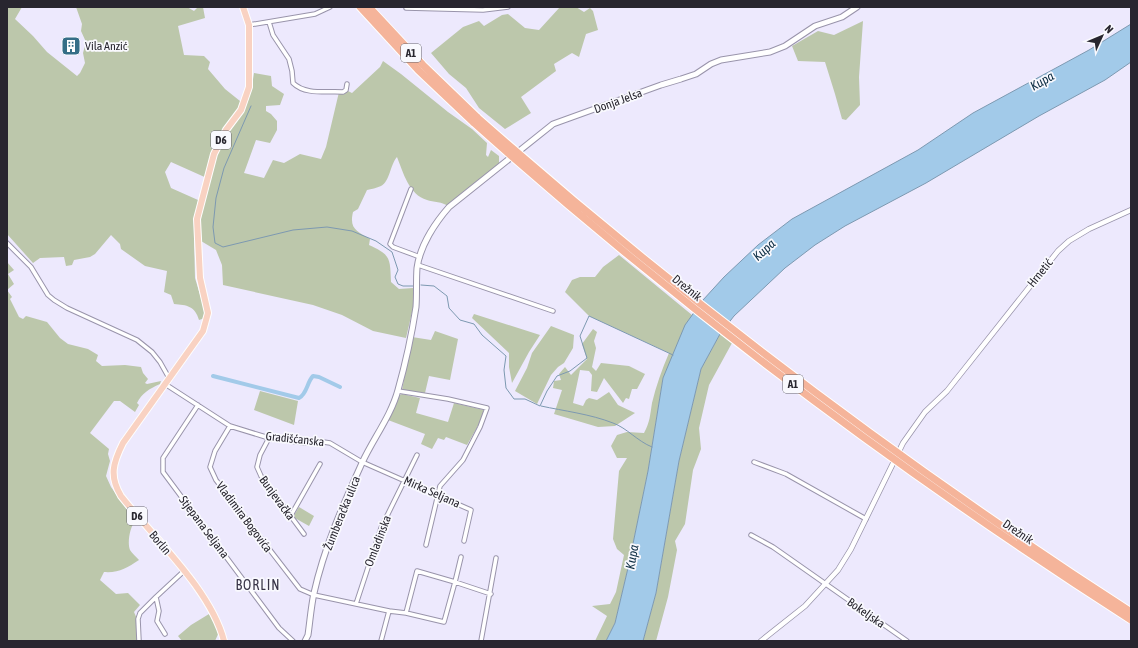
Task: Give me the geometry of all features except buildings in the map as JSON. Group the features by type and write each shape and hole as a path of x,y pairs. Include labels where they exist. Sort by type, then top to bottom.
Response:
{"highway":[{"name":"A1","path":"360,7 418,70 476,121"},
{"name":"A1","path":"369,7 476,121"},
{"name":"Drežnik","path":"476,121 635,251 783,368 945,487 1036,550 1131,612"},
{"name":"Drežnik","path":"476,121 523,166 624,251 796,386 939,491 1131,620"}],"main road":[{"name":"D6","path":"165,384 203,331 208,313 200,278 197,219 214,154 226,130 241,110 249,87 249,25 243,7"},
{"name":"Donja Jelsa","path":"418,265 420,257 433,229 440,217 453,203 553,124 660,84 681,80 696,74 720,60 770,52 785,46 815,26 842,17 857,7"},
{"name":"Žumberačka ulica","path":"305,641 308,635 314,595 327,550 362,462 387,417 398,391 416,306 418,265"},
{"name":"Borlin","path":"165,384 120,450 114,467 113,479 116,488 124,500 184,571 209,606 220,627 224,641"}],"street":[{"path":"249,25 315,14 330,7"},
{"path":"406,8 483,10 508,7"},
{"path":"269,22 273,35 288,59 292,71 293,83 299,89 310,91 342,92 346,90 347,84"},
{"path":"411,190 390,244 392,247 420,257"},
{"name":"Hrnetić","path":"866,519 903,443 925,412 947,391 1052,258 1063,246 1089,229 1131,210"},
{"path":"7,243 31,267 48,295 54,300 137,340 152,352 160,362 169,378"},
{"path":"418,265 553,311"},
{"name":"Gradišćanska","path":"165,384 230,426 268,438 305,443 317,441 330,443 362,462"},
{"path":"398,391 448,399 487,408 480,427 463,460 440,486 426,545"},
{"name":"Stjepana Seljana","path":"198,405 163,458 163,472 279,628 293,641"},
{"name":"Vladimira Bogovića","path":"230,426 215,451 210,467 216,480 294,584 300,589 314,595"},
{"name":"Bunjevačka","path":"268,438 260,455 257,467 260,476 304,534"},
{"name":"Omladinska","path":"356,604 381,528 417,455"},
{"name":"Mirka Seljana","path":"362,462 438,494 471,510 464,541"},
{"path":"754,462 786,474 866,519 842,565 825,585 804,606 761,641"},
{"path":"290,517 320,464"},
{"path":"751,535 773,547 825,585"},
{"path":"314,595 444,622 461,557"},
{"path":"480,641 496,558"},
{"path":"139,641 138,619 140,613 184,571"},
{"path":"406,613 417,571 490,594"},
{"name":"Bokeljska","path":"825,585 907,641"},
{"path":"156,597 159,611 157,621 165,634"},
{"path":"381,641 389,611"}],"green space":[{"path":"7,7 22,7 15,19 47,52 77,76 85,63 83,53 86,42 81,31 82,24 76,7 187,7 194,11 198,7 203,7 205,18 178,26 184,55 204,56 210,62 208,69 225,89 245,105 251,92 254,73 271,76 272,86 284,94 280,105 266,106 266,111 277,121 277,130 270,143 256,140 244,173 264,178 273,160 284,163 300,154 321,159 326,147 339,92 346,90 352,93 380,67 383,61 472,129 487,143 486,155 488,157 491,150 499,156 499,165 448,206 427,200 416,193 411,188 404,176 397,157 384,184 367,190 358,209 353,212 352,222 355,229 370,239 369,245 382,252 388,258 391,282 399,289 413,288 413,308 406,338 373,331 342,315 313,305 223,285 222,265 216,250 201,241 201,209 209,179 171,162 165,172 171,188 198,200 194,237 195,278 204,308 205,318 199,320 193,309 187,306 174,304 171,295 164,292 167,271 145,266 121,249 120,244 111,235 95,254 90,257 74,260 72,265 66,266 64,257 40,258 33,263 7,234"},
{"path":"560,7 576,7 584,12 590,8 593,11 598,30 586,34 579,57 572,53 554,64 556,71 521,97 531,113 505,129 479,108 466,88 449,74 431,53 463,27 479,21 484,26 502,15 508,14 525,28 539,30"},
{"path":"863,21 859,77 860,105 846,120 842,119 825,62 798,61 792,46 818,31 834,35"},
{"path":"619,255 692,315 695,311 663,378 648,471 615,623 606,641 595,641 607,616 592,606 610,604 616,592 624,555 617,549 613,539 619,471 627,458 617,458 611,446 617,435 627,432 644,433 649,422 657,384 669,353 589,316 565,292 572,280 580,277 595,277 603,267"},
{"path":"7,262 14,270 8,274 14,284 7,290"},
{"path":"7,290 12,297 10,299 19,317 23,319 26,316 47,322 60,338 68,344 88,349 98,355 96,361 102,366 125,365 141,367 143,373 148,379 145,383 147,384 161,381 160,384 149,390 141,397 137,403 139,405 135,412 120,401 114,401 90,433 109,449 108,454 110,461 106,476 111,487 135,521 130,531 129,547 139,560 123,569 114,572 104,572 100,580 116,594 128,593 140,605 134,612 137,619 137,641 7,641"},
{"path":"474,314 540,335 512,383 509,367 509,353 472,318"},
{"path":"551,326 574,335 573,348 564,363 551,375 537,404 515,391 527,368 532,353"},
{"path":"593,329 597,332 594,341 596,348 592,367 596,371 601,363 629,366 645,374 637,389 632,389 629,399 626,398 623,403 604,378 597,392 591,391 592,375 589,371 580,370 573,403 583,406 589,398 597,400 609,392 618,405 635,413 615,426 598,427 554,414 562,390 553,388 554,381 561,380 559,374 565,367 571,375 587,359 582,344"},
{"path":"435,331 458,339 450,380 429,376 425,393 402,390 412,337 431,340"},
{"path":"720,334 732,343 709,385 699,428 701,449 693,470 685,524 675,541 677,550 668,597 656,641 643,641 656,593 679,461 701,369"},
{"path":"260,391 298,401 294,425 254,410"},
{"path":"402,394 420,398 416,413 448,422 454,403 484,410 479,424 467,445 446,437 444,440 438,438 432,449 421,444 425,434 388,420 398,396"},
{"path":"299,507 314,516 309,526 293,517"},
{"path":"209,614 214,620 219,632 215,641 182,641 178,636 191,625"}],"water":[{"name":"Kupa","path":"1131,24 1131,62 1105,80 1039,116 926,183 845,226 815,245 785,268 734,316 720,334 701,369 679,461 656,593 643,641 606,641 615,623 628,568 648,471 663,378 685,325 703,300 724,277 758,245 792,219 918,150 973,113 1089,50"}],"waterway":[{"path":"251,106 224,168 216,198 213,227 215,243 223,247 293,230 327,227 352,231 376,241 392,252 398,270 395,277 398,284 403,286 414,286"},
{"path":"421,285 434,286 447,296 449,308 460,320 474,324 482,335 506,356 504,370 506,388 514,399 525,399 540,406 547,391 557,376 570,371 587,358 580,336 589,316 673,355"},
{"path":"213,376 299,398 304,394 309,381 313,376 319,377 340,387"},
{"path":"541,406 586,415 613,423 652,447"}],"place":[{"name":"Vila Anzić","path":"71,46"}],"district":[{"name":"BORLIN","path":"258,585"}]}
